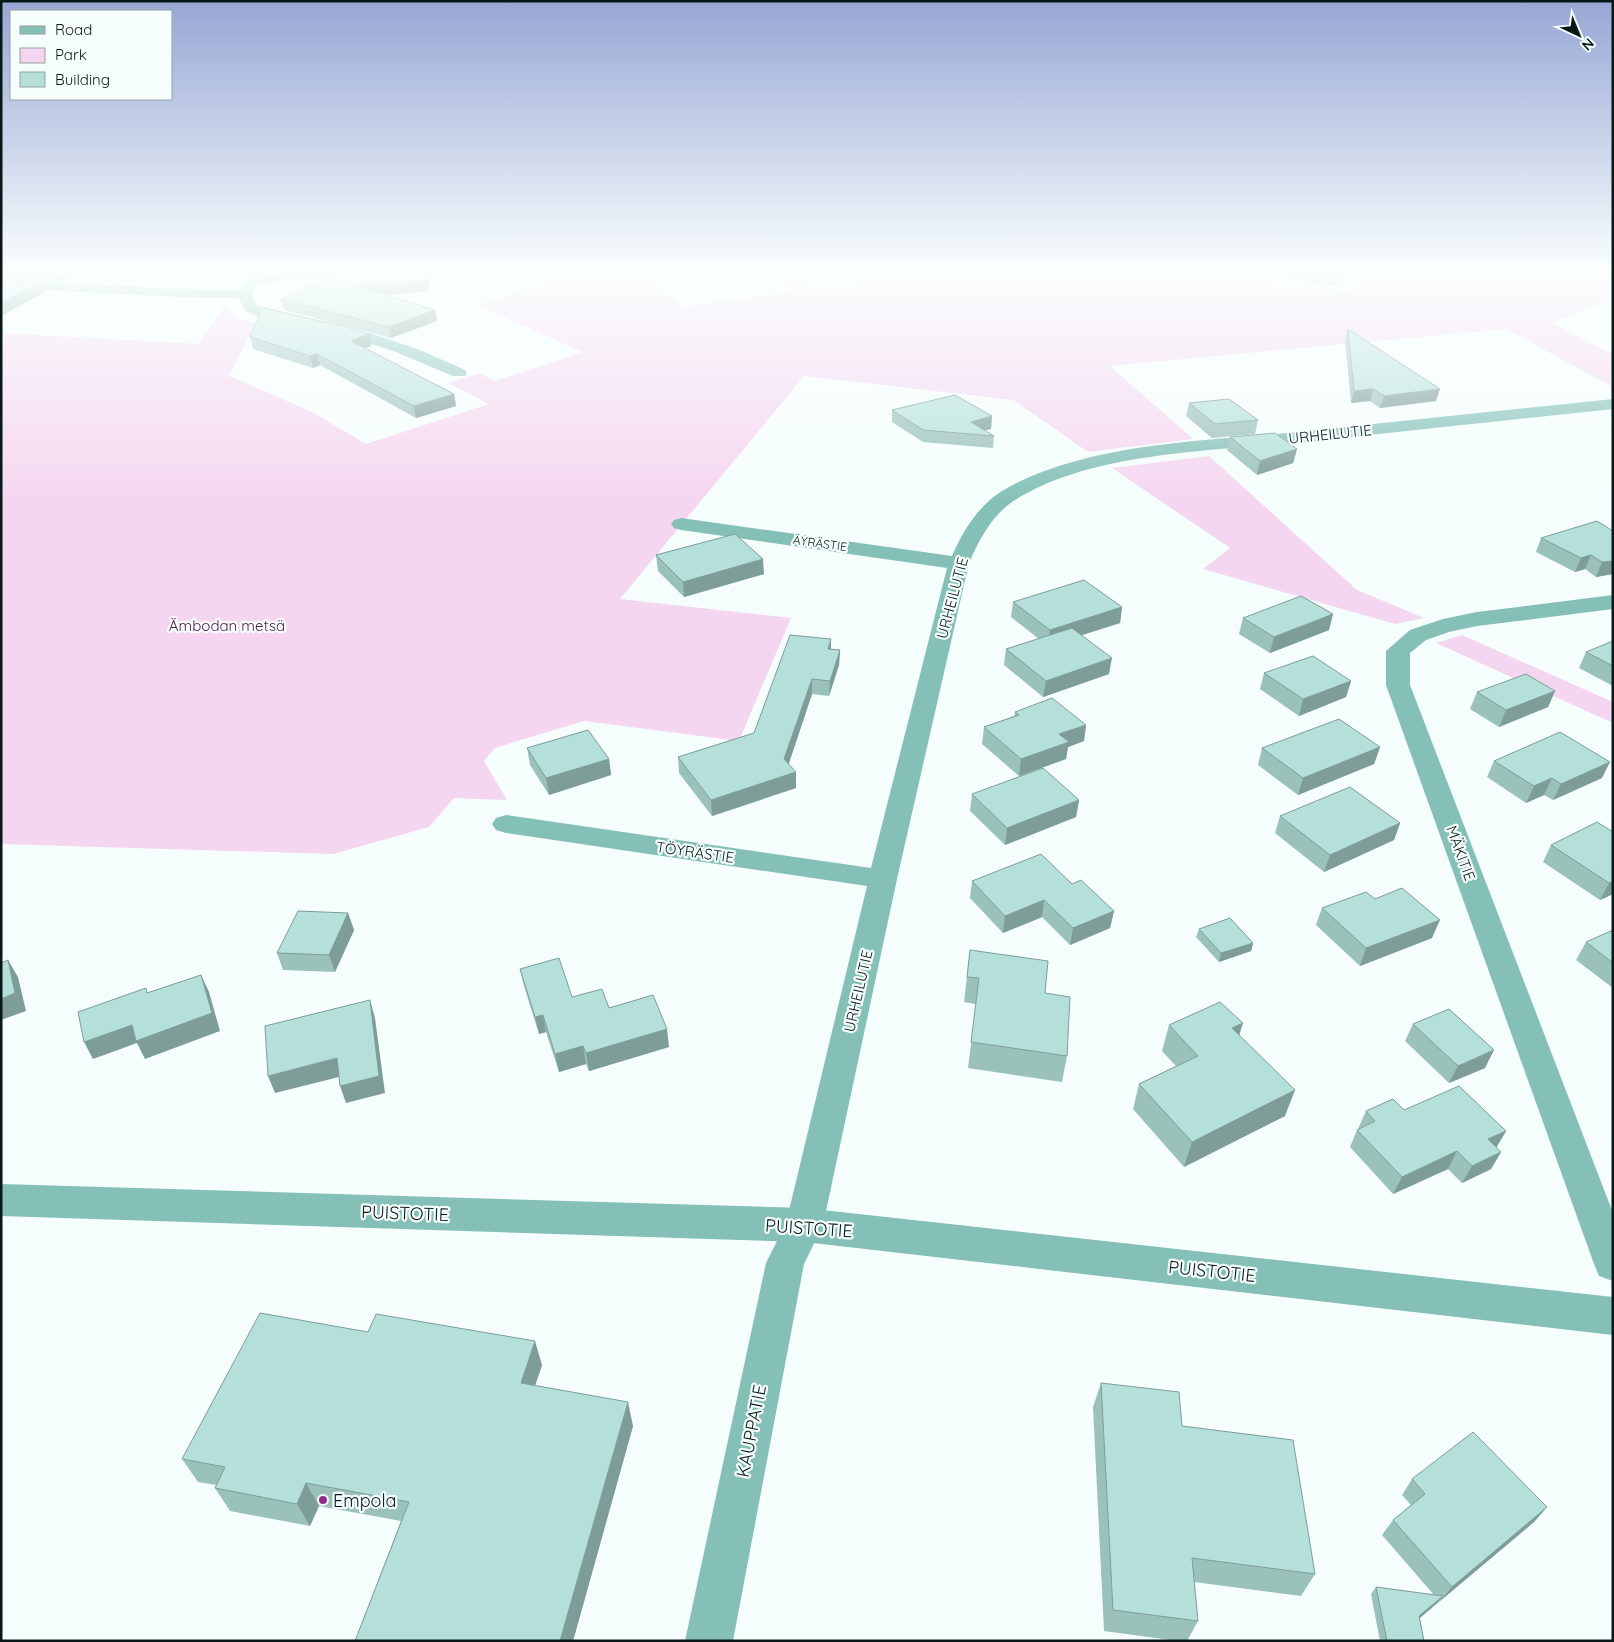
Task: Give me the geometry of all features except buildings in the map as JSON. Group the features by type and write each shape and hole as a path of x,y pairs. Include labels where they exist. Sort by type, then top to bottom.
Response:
{"street":[{"path":"396,348 426,358 459,373"},
{"name":"URHEILUTIE","path":"804,1225 883,879 959,563 971,535 985,514 1010,495 1039,480 1102,461 1199,447 1613,404"},
{"name":"ÄYRÄSTIE","path":"681,524 959,563"},
{"name":"MÄKITIE","path":"1613,602 1477,620 1443,626 1418,635 1398,651 1398,685 1613,1264"},
{"name":"TÖYRÄSTIE","path":"506,824 883,879"},
{"name":"PUISTOTIE","path":"1,1200 804,1225 1613,1316"},
{"name":"KAUPPATIE","path":"709,1641 785,1263 804,1225"}],"green space":[{"name":"Ämbodan metsä","path":"1,348 243,348 229,376 312,412 366,444 489,404 448,383 480,373 495,381 582,352 572,348 1307,348 1110,366 1193,439 1088,452 1013,400 804,376 620,599 791,618 739,741 584,721 495,748 484,761 507,800 454,798 429,827 333,854 1,844"},
{"name":"Ämbodan metsä","path":"1540,348 1600,348 1613,354 1613,387"},
{"path":"1209,456 1357,590 1424,618 1395,624 1203,569 1230,548 1112,468"},
{"path":"1462,635 1613,702 1613,723 1436,643"}],"place":[{"name":"Empola","path":"323,1500"}]}
